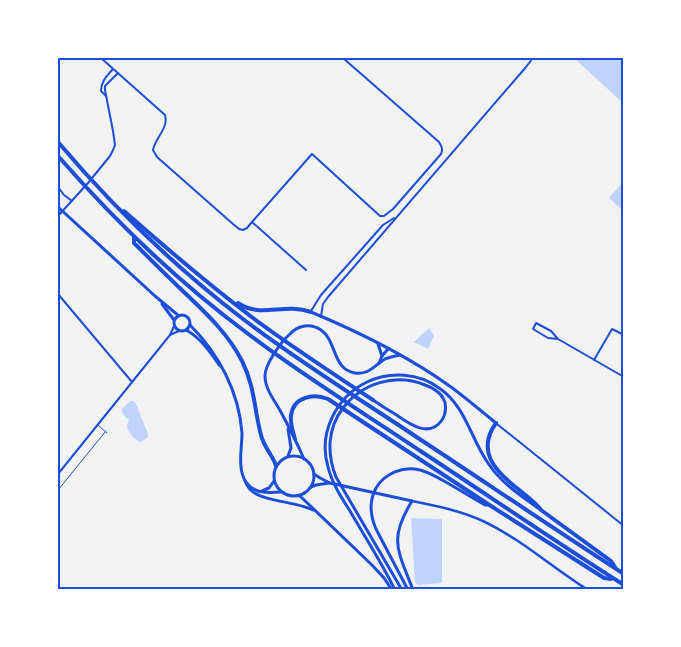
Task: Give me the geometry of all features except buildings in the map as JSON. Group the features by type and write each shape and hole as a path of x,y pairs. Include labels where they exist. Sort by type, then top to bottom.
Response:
{"highway":[{"path":"58,142 102,192 148,238 219,300 260,332 624,574"},
{"path":"58,156 134,237 197,294 264,346 624,585"},
{"path":"102,192 223,294 293,346 373,400"},
{"path":"134,237 134,243 214,322 238,353 251,383 264,444 276,466"},
{"path":"223,294 228,295 244,307 252,310 293,308 311,312"},
{"path":"295,439 290,421 293,408 298,401 306,397 316,396 325,398 334,402 604,578 614,580"},
{"path":"496,424 488,439 488,452 491,460 504,477 541,510 611,561 617,570"}],"main road":[{"path":"58,207 178,316 186,316 190,325 213,350 235,397 240,416 242,474 253,493 306,506 317,511"},
{"path":"155,296 174,320 174,326 179,331 186,330 201,342 226,375"},
{"path":"311,312 409,360 453,389 496,424"},
{"path":"174,320 178,316"},
{"path":"186,330 190,325"},
{"path":"304,459 266,383 266,370 290,334 297,328 305,326 321,329 330,340 340,364 351,372 366,372 387,358 400,355"},
{"path":"378,344 382,356"},
{"path":"379,364 382,356 390,350"},
{"path":"387,358 390,350"},
{"path":"393,590 337,489 331,482 327,464 325,443 329,426 349,395 362,385 382,377 401,375 424,380 438,387 448,396 466,420 483,456 496,474 513,490 541,510"},
{"path":"373,400 418,428 428,428 440,422 445,412 445,404 442,396 422,384 410,380 396,379 380,382 366,388 338,411 332,429 330,448 332,466 338,482 402,590"},
{"path":"288,426 292,448 288,457"},
{"path":"296,456 304,459 310,464 314,474 310,488 300,496 288,496 281,492 276,487 274,481 276,466 288,457 296,456"},
{"path":"408,590 373,522 371,510 373,496 380,482 391,473 402,469 415,469 433,475 491,506"},
{"path":"314,474 331,482 412,501 400,523 397,539 401,559 413,590"},
{"path":"246,481 251,487 261,492 281,492"},
{"path":"261,492 269,488 274,481"},
{"path":"310,488 331,482"},
{"path":"300,496 372,564 393,590"}],"street":[{"path":"101,58 165,115 167,120 165,126 154,144 153,150 157,157 239,229 243,230 247,228 312,154 380,216 384,216 393,209 442,151 439,142 343,58"},
{"path":"321,316 325,300 533,58"},
{"path":"106,96 101,91 101,85 113,68"},
{"path":"58,216 110,156 115,145 114,131 106,96 106,86 118,72"},
{"path":"58,188 72,201"},
{"path":"311,312 321,295 377,232 396,217"},
{"path":"252,222 306,270"},
{"path":"58,294 132,382"},
{"path":"558,338 548,338 533,329 536,323 624,377"},
{"path":"58,474 170,336 174,326"},
{"path":"594,360 612,328 624,335"},
{"path":"170,336 179,331"},
{"path":"496,424 624,526"},
{"path":"412,501 460,512 492,526 588,590"}],"lane":[{"path":"58,490 107,432 97,424"}],"water":[{"path":"574,58 623,58 623,103"},
{"path":"623,182 623,211 609,198"},
{"path":"429,328 434,336 428,349 414,342"},
{"path":"130,401 134,401 136,404 148,434 148,437 141,442 129,432 127,427 129,420 123,413 122,409"},
{"path":"411,518 442,519 442,583 418,585 415,582"}]}
